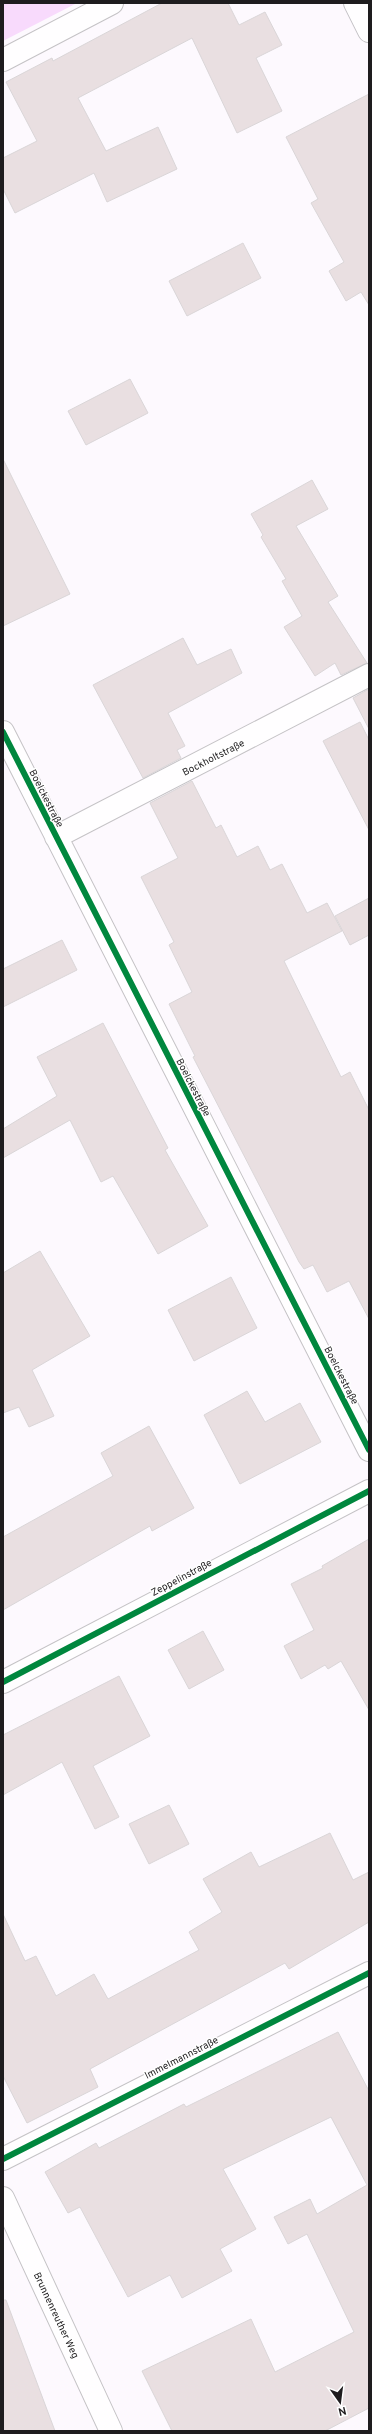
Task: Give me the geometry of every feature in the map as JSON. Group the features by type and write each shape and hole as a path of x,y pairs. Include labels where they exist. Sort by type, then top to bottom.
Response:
{"street":[{"path":"3,60 112,3"},
{"path":"355,3 369,31"},
{"name":"Bockholtstraße","path":"56,837 369,675"},
{"name":"Boelckestraße","path":"3,732 369,1450"},
{"name":"Zeppelinstraße","path":"3,1682 369,1490"},
{"name":"Immelmannstraße","path":"3,2159 369,1973"},
{"name":"Brunnenreuther Weg","path":"3,2198 111,2431"}],"shaded area":[{"path":"3,3 77,3 3,41"}],"building":[{"path":"162,3 228,3 239,25 265,12 282,45 256,58 282,111 237,133 192,38 78,98 106,151 158,127 177,169 107,202 94,173 15,213 3,189 3,158 37,141 6,82 52,58 53,61"},
{"path":"369,94 369,305 361,292 346,301 329,271 344,262 311,203 318,199 286,137"},
{"path":"243,243 261,278 187,316 169,281"},
{"path":"130,379 148,413 86,445 68,411"},
{"path":"3,459 70,594 3,626"},
{"path":"312,480 328,509 296,526 338,596 328,602 367,663 341,675 335,663 315,676 284,627 302,616 282,581 286,579 261,537 263,535 251,514"},
{"path":"183,638 197,665 231,649 242,673 168,713 185,746 177,750 181,758 143,778 93,685"},
{"path":"369,689 369,729 353,698"},
{"path":"360,722 369,740 369,830 323,741"},
{"path":"192,781 216,828 221,825 237,857 258,846 270,870 282,864 307,913 327,903 342,931 284,961 341,1077 350,1072 369,1110 369,1319 349,1281 327,1292 313,1265 304,1269 299,1262 193,1057 195,1056 169,1004 192,992 169,945 174,942 141,877 178,858 150,803"},
{"path":"369,898 369,935 350,945 335,916"},
{"path":"62,940 77,970 3,1007 3,969"},
{"path":"103,1023 168,1148 165,1150 208,1226 158,1254 113,1176 101,1182 70,1120 3,1158 3,1129 57,1096 37,1057"},
{"path":"40,1251 90,1336 32,1370 54,1416 29,1427 19,1407 3,1413 3,1273"},
{"path":"231,1277 257,1328 194,1361 168,1310"},
{"path":"247,1391 265,1422 300,1403 321,1442 240,1484 204,1415"},
{"path":"149,1426 194,1508 152,1531 150,1526 3,1610 3,1537 113,1476 101,1453"},
{"path":"369,1539 369,1710 341,1661 328,1669 325,1665 301,1679 284,1646 314,1630 291,1584 323,1568 322,1566"},
{"path":"203,1631 224,1670 189,1689 168,1650"},
{"path":"119,1676 150,1736 93,1766 119,1817 95,1829 62,1762 3,1795 3,1735"},
{"path":"169,1805 189,1844 149,1864 129,1824"},
{"path":"330,1833 353,1880 369,1872 369,1922 289,1969 285,1963 90,2069 98,2087 27,2123 3,2076 3,1914 25,1961 36,1956 56,1996 94,1974 108,1999 199,1950 189,1932 222,1912 203,1879 251,1852 259,1867"},
{"path":"338,2032 369,2091 369,2408 325,2431 172,2431 142,2371 251,2319 275,2372 354,2332 307,2234 288,2244 274,2217 310,2199 317,2214 367,2185 331,2117 223,2169 256,2229 220,2249 232,2271 182,2298 170,2275 128,2297 80,2207 68,2213 45,2172 96,2143 99,2148 184,2104 186,2107"},
{"path":"3,2300 6,2300 55,2431 3,2431"}],"cycle path":[{"path":"3,732 369,1450"},
{"path":"3,1682 369,1491"},
{"path":"3,2159 369,1973"}]}
